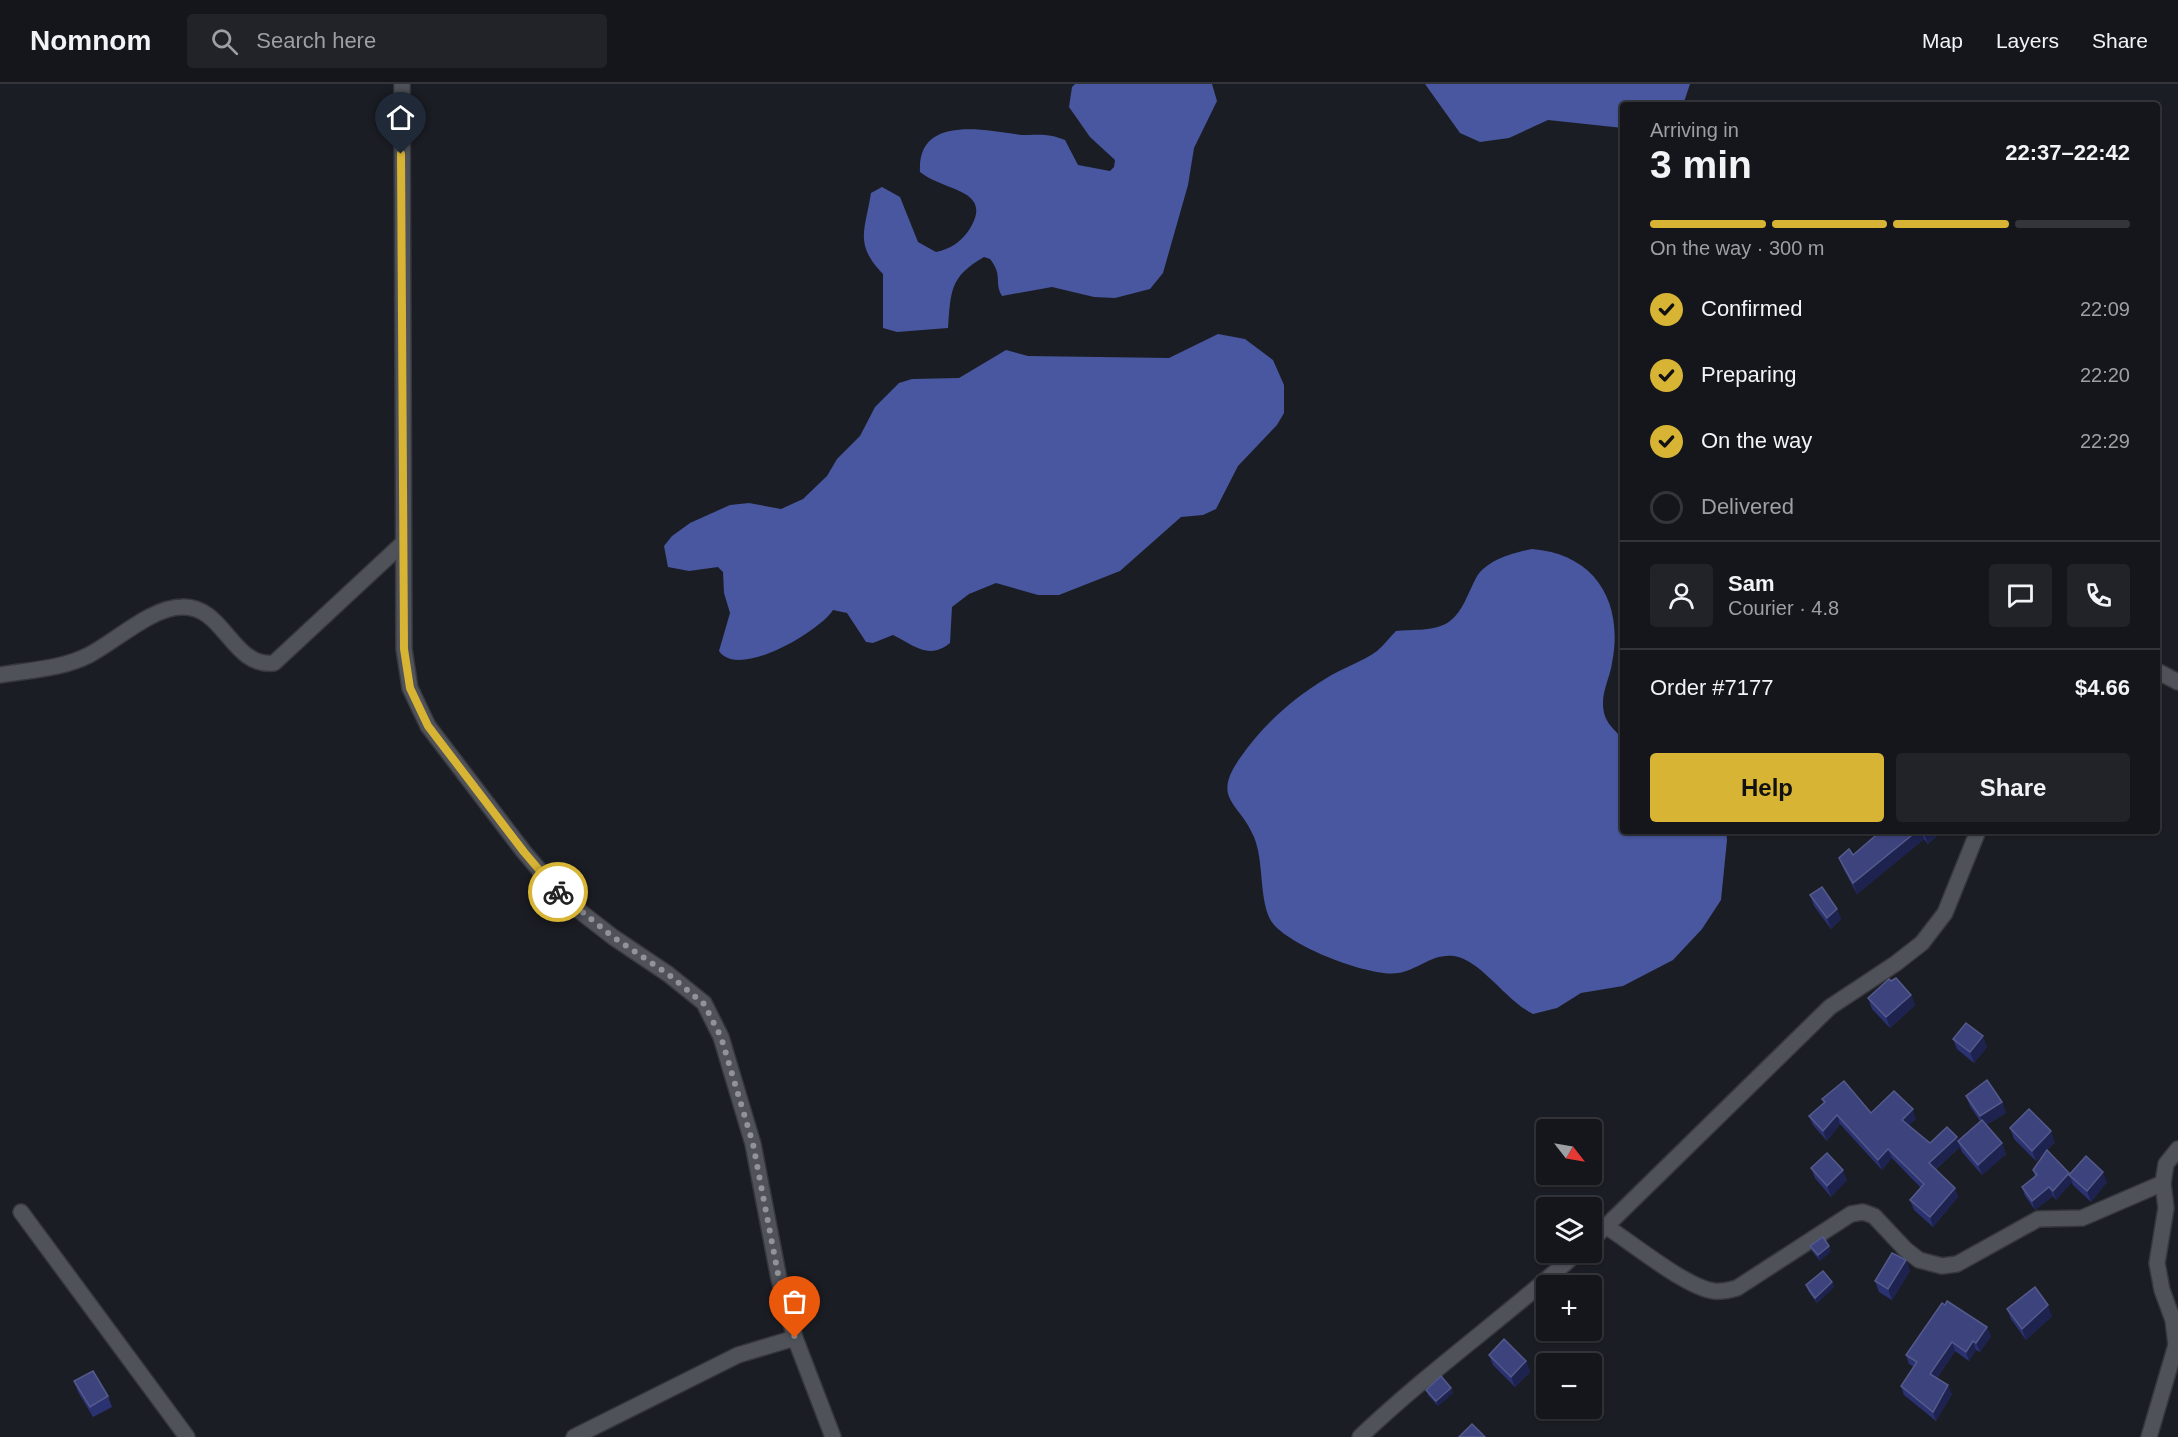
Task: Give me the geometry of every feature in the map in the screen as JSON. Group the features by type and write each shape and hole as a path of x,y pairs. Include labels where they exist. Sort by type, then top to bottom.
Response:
{"street":[{"path":"402,84 402,544 404,649 410,688 428,726 524,852 564,899 613,937 668,974 704,1004 721,1037 753,1144 779,1279 795,1338 833,1437"},
{"path":"0,675 73,662 88,656 157,614 181,606 200,610 218,624 248,658 263,665 274,663 402,544"},
{"path":"2160,673 2178,682"},
{"path":"1602,1231 1644,1186 1830,1007 1895,964 1937,927 1945,913 1977,834"},
{"path":"2149,1437 2176,1345 2173,1320 2162,1290 2157,1263 2166,1208 2163,1183 2166,1164 2178,1149"},
{"path":"1606,1227 1694,1284 1713,1291 1724,1291 1737,1288 1851,1214 1863,1212 1874,1216 1919,1260 1942,1266 1957,1264 2038,1219 2082,1218 2163,1183"},
{"path":"21,1212 187,1437"},
{"path":"1360,1437 1410,1390 1537,1289 1566,1263"},
{"path":"574,1437 738,1355 795,1338"}],"water":[{"path":"1075,84 1212,84 1217,101 1194,148 1188,185 1163,273 1150,289 1115,298 1094,297 1052,287 1002,296 994,265 990,259 984,257 964,271 954,286 948,328 897,332 883,328 883,274 868,254 864,236 871,193 882,187 900,197 918,242 936,252 955,244 966,234 975,217 976,206 972,199 964,193 930,179 920,172 922,154 929,142 939,134 968,129 1050,136 1065,140 1078,165 1110,171 1114,167 1115,160 1090,137 1069,107 1072,87"},
{"path":"1425,84 1690,84 1684,102 1620,102 1620,128 1548,120 1509,138 1480,142 1460,133"},
{"path":"1218,334 1245,339 1273,360 1284,385 1284,413 1277,425 1238,466 1216,509 1203,515 1181,517 1120,571 1059,595 1038,595 996,583 969,594 952,607 950,643 942,648 922,650 893,635 873,643 866,642 847,613 833,610 812,629 778,649 743,660 729,658 719,651 730,613 724,593 723,572 718,567 689,571 668,567 664,546 672,536 690,523 730,505 749,503 781,509 803,499 827,476 837,459 860,436 875,407 899,383 912,379 959,378 1006,350 1028,356 1169,358"},
{"path":"1532,549 1554,553 1573,560 1589,571 1609,602 1614,621 1615,641 1603,703 1608,723 1620,737 1620,834 1726,834 1727,840 1721,900 1702,929 1673,960 1623,986 1581,993 1557,1008 1533,1014 1464,959 1454,956 1439,957 1405,971 1385,973 1327,957 1276,927 1266,908 1254,837 1230,800 1228,792 1228,783 1240,758 1268,724 1289,705 1325,679 1377,651 1396,631 1438,627 1450,621 1462,607 1480,572 1486,566 1509,555"}],"building":[{"path":"1878,834 1913,834 1853,883 1839,858 1849,849 1853,855"},
{"path":"1822,887 1837,909 1827,918 1810,895"},
{"path":"1896,978 1911,995 1886,1017 1868,998 1889,979 1891,981"},
{"path":"1966,1023 1983,1036 1970,1052 1953,1039"},
{"path":"1987,1080 2002,1102 1980,1116 1966,1096"},
{"path":"1844,1081 1871,1113 1894,1091 1913,1109 1902,1120 1930,1143 1947,1127 1957,1137 1929,1163 1955,1188 1930,1217 1910,1200 1924,1184 1888,1149 1878,1160 1837,1115 1823,1131 1809,1116 1825,1102 1822,1099"},
{"path":"2029,1109 2051,1131 2032,1151 2010,1128"},
{"path":"1982,1120 2002,1143 1978,1165 1958,1141"},
{"path":"2047,1150 2069,1173 2053,1191 2049,1187 2032,1201 2022,1187 2037,1175 2033,1170"},
{"path":"1827,1153 1843,1170 1827,1186 1811,1168"},
{"path":"2086,1156 2103,1172 2087,1191 2069,1175"},
{"path":"1823,1237 1829,1246 1818,1255 1810,1246"},
{"path":"1892,1253 1906,1260 1888,1289 1875,1281"},
{"path":"1823,1271 1832,1282 1815,1298 1806,1285"},
{"path":"2035,1287 2048,1305 2022,1329 2007,1309"},
{"path":"1947,1301 1987,1327 1976,1343 1973,1341 1966,1352 1952,1342 1930,1374 1948,1385 1933,1412 1901,1386 1917,1362 1906,1355 1942,1303 1945,1305"},
{"path":"1504,1339 1526,1361 1511,1377 1489,1355"},
{"path":"93,1371 108,1396 90,1407 74,1381"},
{"path":"1441,1376 1451,1388 1436,1401 1426,1390"},
{"path":"1472,1424 1485,1437 1459,1437"}],"way so far":[{"path":"558,892 613,937 668,974 704,1004 721,1037 753,1144 779,1279 795,1338"}],"route":[{"path":"401,154 404,649 410,688 428,726 524,852 558,892"}]}
